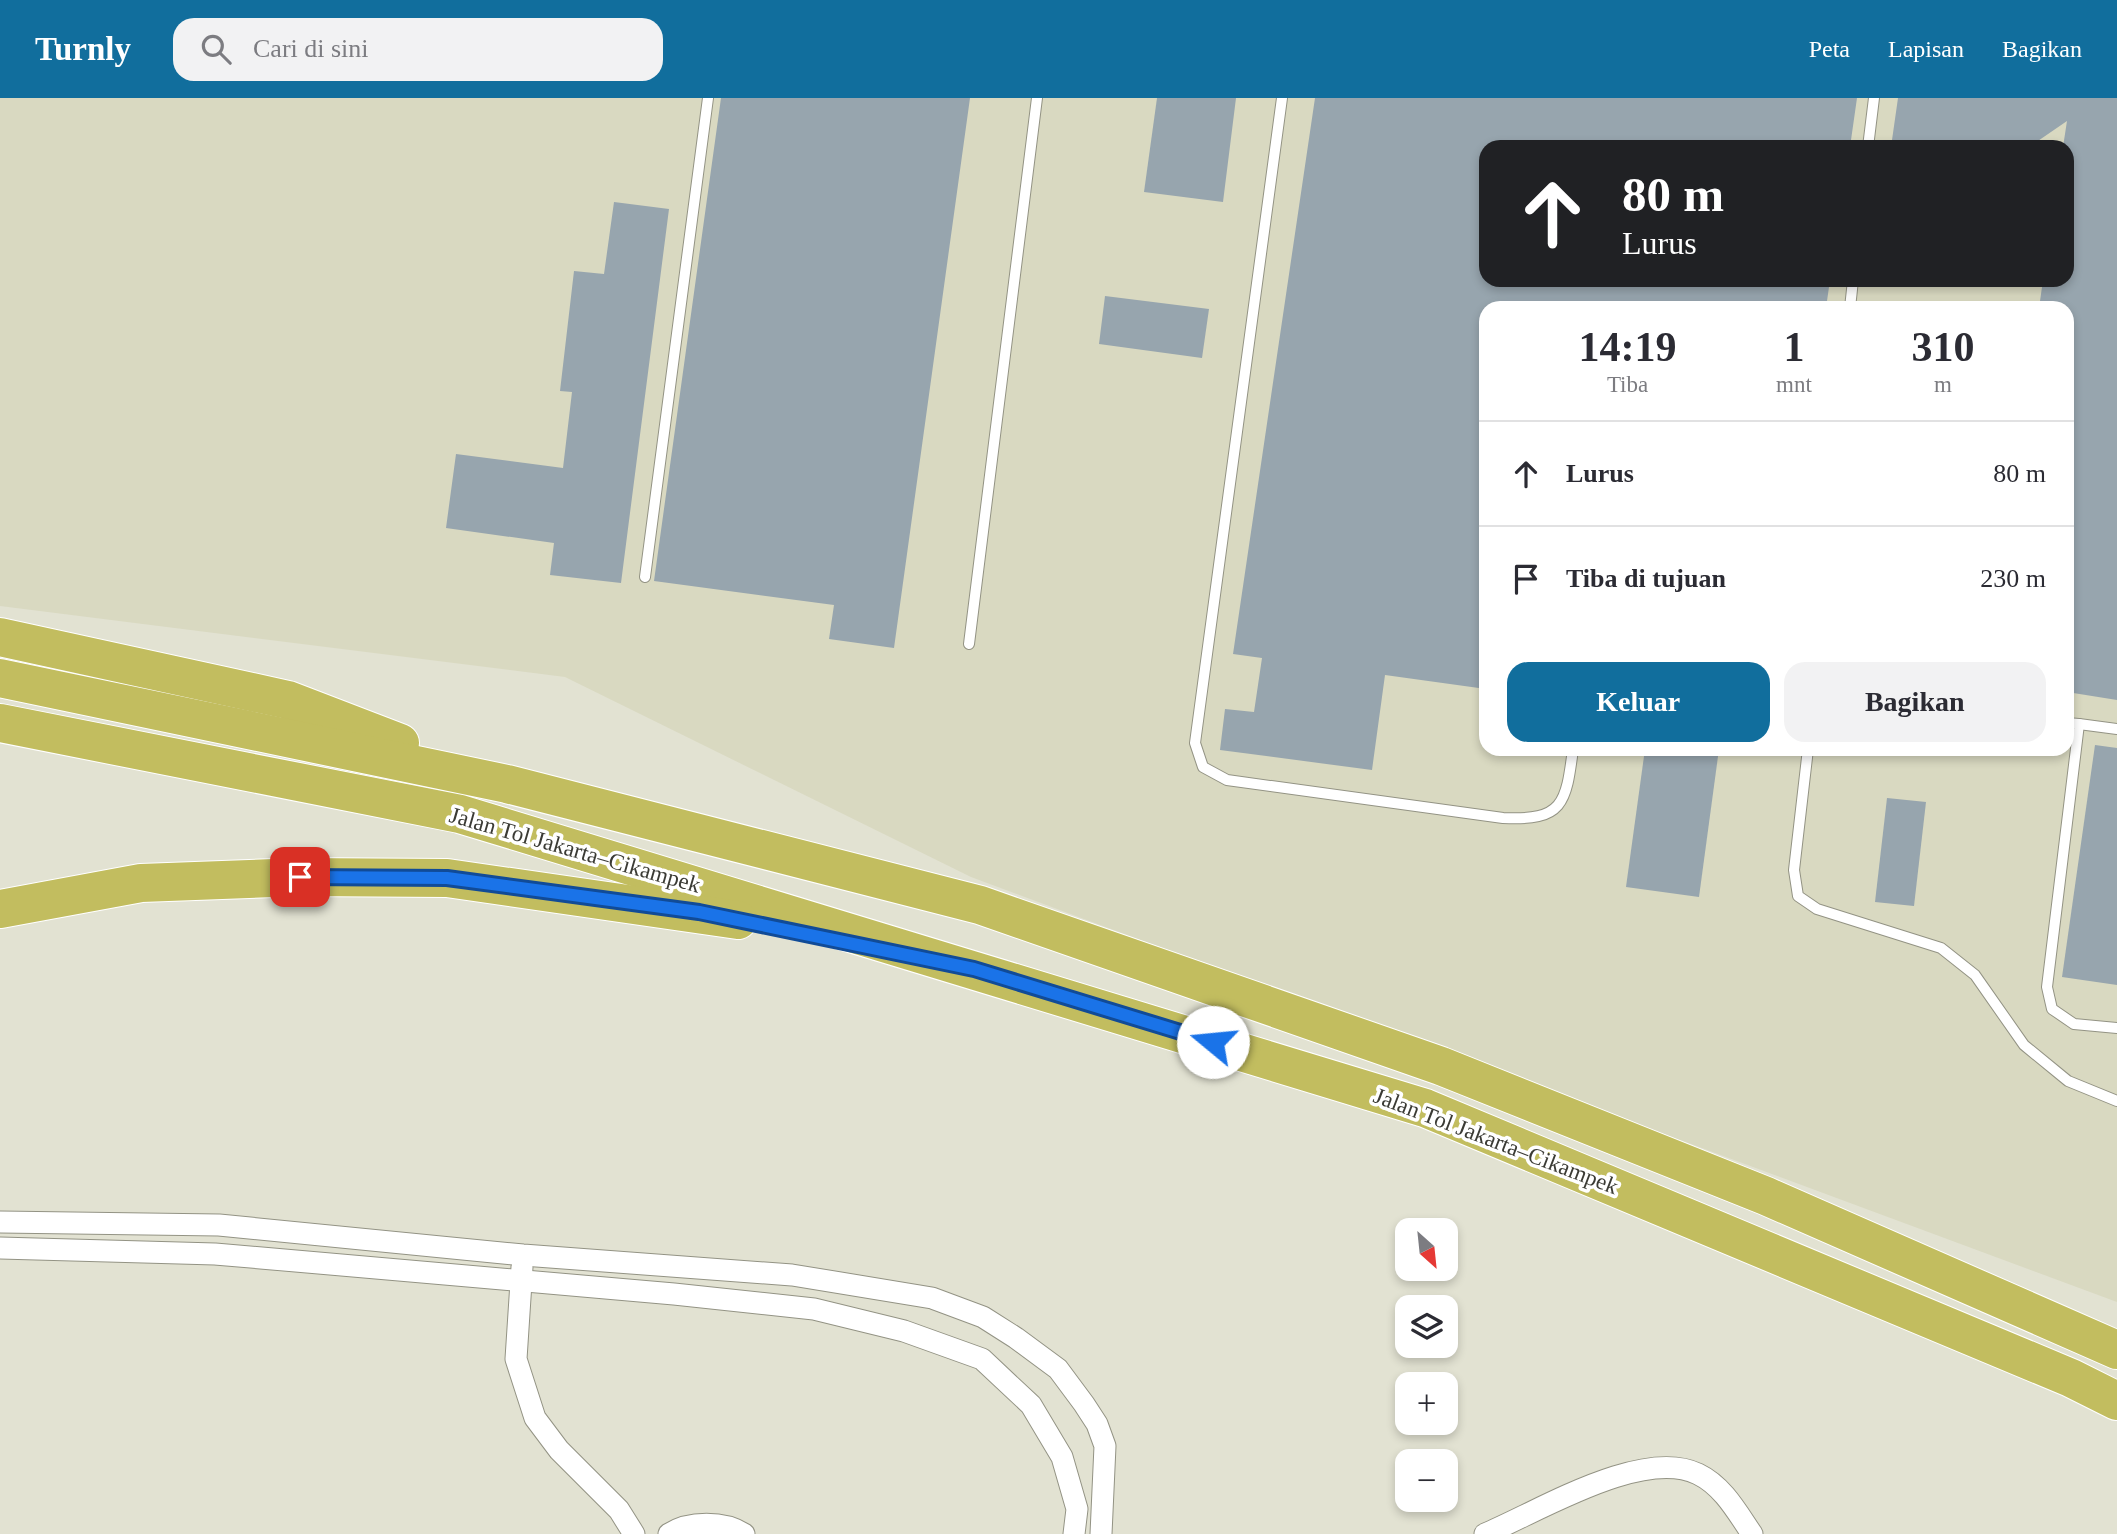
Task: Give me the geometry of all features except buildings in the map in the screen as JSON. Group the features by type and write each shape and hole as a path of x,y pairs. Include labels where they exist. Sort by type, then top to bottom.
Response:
{"highway":[{"path":"0,636 288,700 507,784"},
{"name":"Jalan Tol Jakarta–Cikampek","path":"0,678 507,784 980,905 1441,1066 1766,1196 2117,1350"},
{"name":"Jalan Tol Jakarta–Cikampek","path":"0,723 460,814 1425,1108 2071,1378 2117,1401"},
{"path":"0,909 141,883 300,877 447,878 699,912 974,969"}],"street":[{"path":"0,1222 219,1226 523,1255 792,1275 932,1298 983,1317 1058,1369 1097,1424 1105,1446 1101,1534"},
{"path":"0,1248 215,1254 522,1282 814,1309 904,1331 982,1359 1031,1405 1062,1457 1077,1509 1073,1534"},
{"path":"523,1255 516,1359 535,1418 559,1450 619,1510 634,1534"},
{"path":"1485,1534 1576,1493 1643,1469 1680,1467 1701,1475 1729,1499 1752,1534"},
{"path":"669,1534 676,1529 706,1523 744,1534"}],"lane":[{"path":"645,577 708,98"},
{"path":"969,644 1037,98"},
{"path":"1282,98 1195,743 1203,767 1227,779 1503,818 1535,820 1554,810 1564,799 1572,756"},
{"path":"1869,140 1874,98"},
{"path":"2074,724 2117,729"},
{"path":"1807,756 1794,870 1798,895 1817,909 1941,948 1975,975 2025,1045 2068,1081 2117,1101"},
{"path":"2070,756 2047,987 2052,1009 2074,1024 2117,1028"}],"shaded area":[{"path":"0,98 2117,98 2117,1302 971,877 565,677 0,606"}],"route":[{"path":"300,877 447,878 699,912 974,969 1213,1042"}]}
